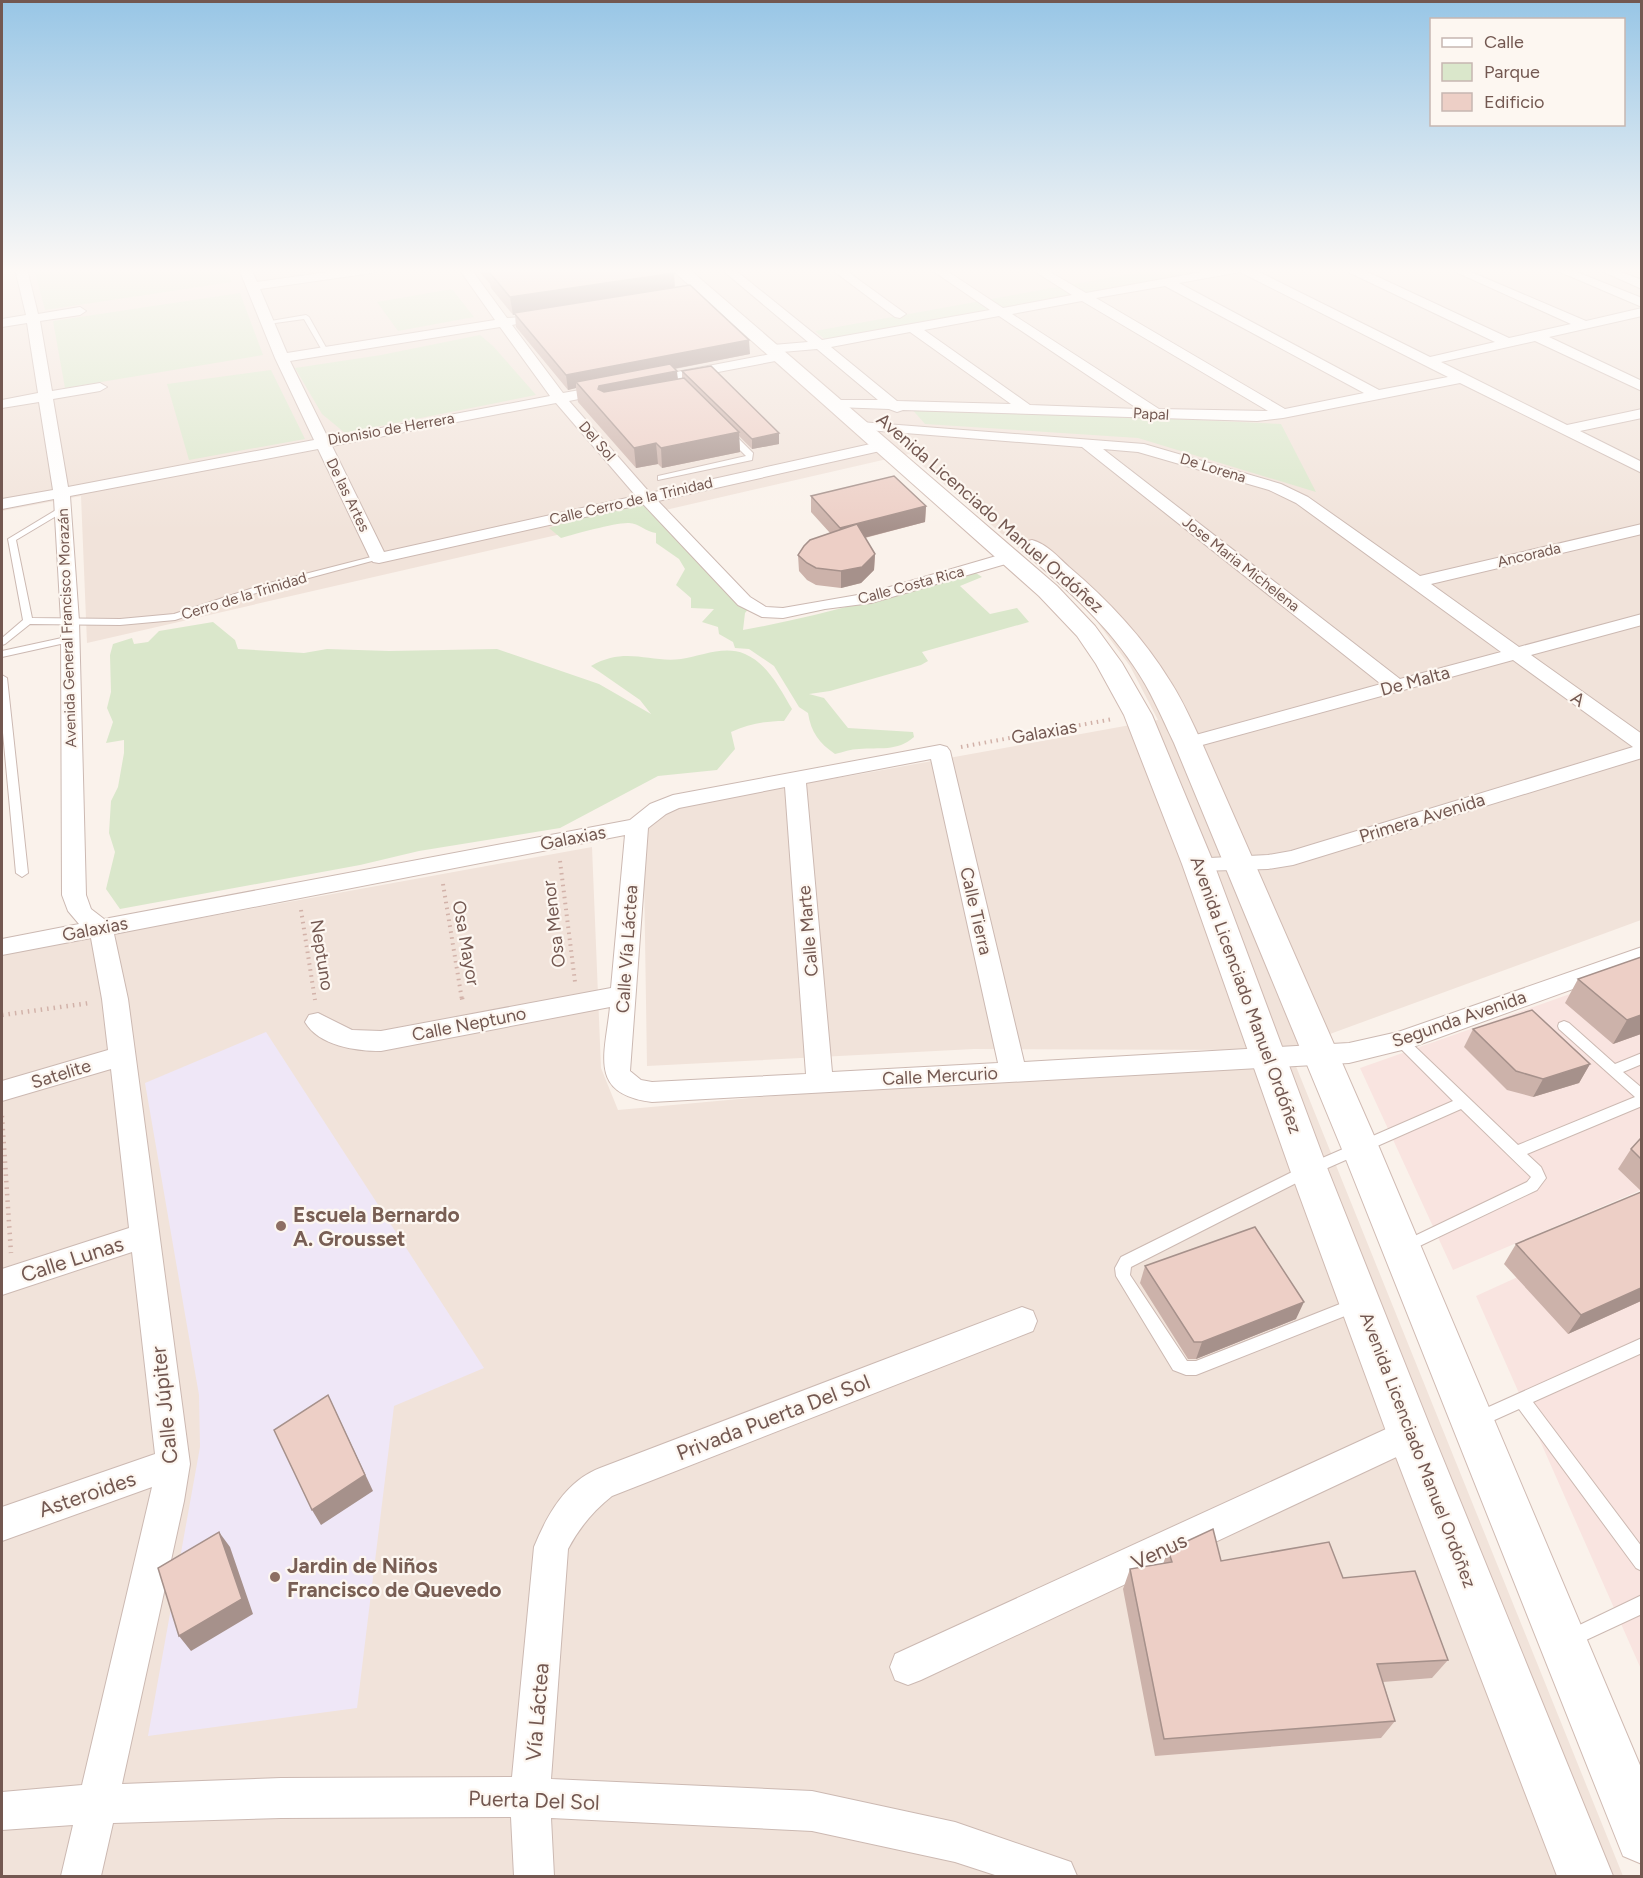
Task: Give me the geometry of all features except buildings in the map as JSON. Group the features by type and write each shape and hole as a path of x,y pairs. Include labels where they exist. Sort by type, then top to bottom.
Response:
{"main road":[{"name":"Avenida Licenciado Manuel Ordóñez","path":"809,357 879,420 1080,588 1127,638 1157,680 1188,743 1360,1147 1641,1837"},
{"name":"Avenida Licenciado Manuel Ordóñez","path":"879,420 1010,557 1048,591 1086,631 1109,663 1138,715 1198,864 1271,1059 1309,1170 1410,1434 1585,1876"}],"street":[{"name":"Avenida General Francisco Morazán","path":"39,357 63,500 70,630 74,895 77,908 86,920 101,928"},
{"path":"282,358 290,357"},
{"name":"Del Sol","path":"529,357 559,398 645,497 744,601"},
{"name":"Dionisio de Herrera","path":"2,504 63,500 322,442 559,398 677,382 745,357"},
{"path":"809,357 879,420"},
{"path":"954,357 1025,408"},
{"path":"1069,357 1156,414"},
{"path":"1185,357 1283,414"},
{"path":"1306,357 1377,395"},
{"path":"1420,357 1568,429 1641,468"},
{"path":"1429,361 1447,357"},
{"path":"1578,357 1641,387"},
{"name":"De las Artes","path":"282,358 379,558"},
{"name":"Papal","path":"879,420 1025,408 1232,418 1283,414 1462,378"},
{"path":"2,404 100,387"},
{"path":"1568,429 1641,413"},
{"name":"De Lorena","path":"879,420 1156,450 1275,487 1302,500 1514,654"},
{"name":"Calle Cerro de la Trinidad","path":"379,558 645,497 879,420"},
{"name":"Jose Maria Michelena","path":"1085,442 1396,686"},
{"name":"Ancorada","path":"1417,582 1641,529"},
{"name":"Calle Costa Rica","path":"744,601 762,612 783,613 825,604 871,598 1010,557"},
{"name":"De Malta","path":"1188,743 1641,619"},
{"name":"A","path":"1514,654 1641,744"},
{"name":"Galaxias","path":"2,947 637,826 658,809 673,802 940,751"},
{"name":"Calle Tierra","path":"940,751 1013,1072"},
{"name":"Primera Avenida","path":"1198,864 1268,862 1293,858 1641,751"},
{"name":"Calle Marte","path":"795,780 820,1083"},
{"name":"Calle Vía Láctea","path":"617,1072 637,826"},
{"name":"Calle Júpiter","path":"81,1876 167,1501 173,1464 114,999 101,928"},
{"name":"Segunda Avenida","path":"1271,1059 1349,1053 1401,1041 1641,955"},
{"name":"Calle Neptuno","path":"318,1022 342,1038 361,1042 381,1041 623,995"},
{"name":"Satelite","path":"2,1091 121,1056"},
{"name":"Calle Mercurio","path":"617,1072 628,1086 652,1092 1271,1059"},
{"name":"Calle Lunas","path":"7,1280 143,1236"},
{"name":"Privada Puerta Del Sol","path":"550,1547 562,1523 581,1499 600,1484 1022,1321"},
{"name":"Venus","path":"908,1667 1410,1434"},
{"name":"Asteroides","path":"2,1524 173,1464"},
{"name":"Vía Láctea","path":"534,1876 530,1797 550,1547"},
{"name":"Puerta Del Sol","path":"2,1811 97,1804 281,1798 530,1797 812,1811 955,1842 1057,1876"}],"lane":[{"path":"661,478 749,458 750,455 718,424"},
{"path":"28,621 12,539 63,500"},
{"name":"Cerro de la Trinidad","path":"70,630 120,622 176,617 265,587 379,558"},
{"path":"28,621 70,630"},
{"path":"2,642 28,621"},
{"path":"2,654 70,630"},
{"path":"2,678 22,873"},
{"path":"1516,1152 1641,1098 1564,1026"},
{"path":"1401,1041 1536,1171 1539,1178 1532,1186 1401,1249"},
{"path":"1612,1071 1641,1058"},
{"path":"1361,1303 1196,1368 1186,1368 1179,1365 1124,1276 1122,1268 1125,1262 1309,1170 1462,1102"},
{"path":"1472,1422 1641,1345"},
{"path":"1522,1400 1641,1562"},
{"path":"1562,1643 1641,1604"}],"path":[{"name":"Galaxias","path":"940,751 1138,715"},
{"name":"Osa Menor","path":"558,841 577,1003"},
{"name":"Osa Mayor","path":"440,865 466,1025"},
{"name":"Neptuno","path":"298,892 318,1022"},
{"path":"2,1014 114,999"},
{"path":"2,1116 7,1280"}],"shaded area":[{"path":"2,357 1641,357 1641,920 1289,1049 1623,1876 2,1876 2,954 592,847 601,1068 618,1110 1279,1050 974,1049 647,1066 643,809 855,775 1158,720 1130,666 1095,619 1060,584 909,454 87,643 81,496 2,511"},
{"path":"1641,969 1641,1190 1453,1270 1360,1068"},
{"path":"266,1032 484,1368 394,1406 357,1708 148,1736 200,1447 199,1395 145,1083"},
{"path":"1641,1221 1641,1669 1476,1296"}],"green space":[{"path":"59,357 253,357 65,388"},
{"path":"370,357 502,357 536,395 345,433 322,414 295,368"},
{"path":"271,370 305,439 189,460 167,384"},
{"path":"910,407 1281,424 1316,492 1138,438 925,424"},
{"path":"647,502 750,607 745,613 743,630 830,611 973,571 982,577 960,586 990,614 1017,608 1029,622 922,652 928,661 921,665 830,691 809,694 824,698 848,728 913,732 914,737 908,742 894,747 856,749 835,754 817,737 808,713 799,707 774,666 749,649 735,648 733,642 719,634 718,627 702,622 714,609 691,608 691,598 676,585 685,569 679,559 656,543 656,533 633,523 623,523 561,538 549,528 585,516"},
{"path":"213,622 235,640 238,649 304,653 327,649 389,651 497,649 599,684 651,714 640,700 591,666 615,657 637,656 669,660 721,651 737,652 753,658 767,671 792,709 784,721 757,724 731,732 735,749 717,770 658,776 560,828 419,851 360,865 120,909 106,889 115,852 109,833 111,801 118,787 124,753 124,740 106,743 113,722 107,708 111,692 110,655 113,644 132,638 134,644 148,642 159,631"}],"place":[{"name":"Escuela Bernardo A. Grousset","path":"281,1226"},
{"name":"Jardin de Niños Francisco de Quevedo","path":"275,1577"}]}
